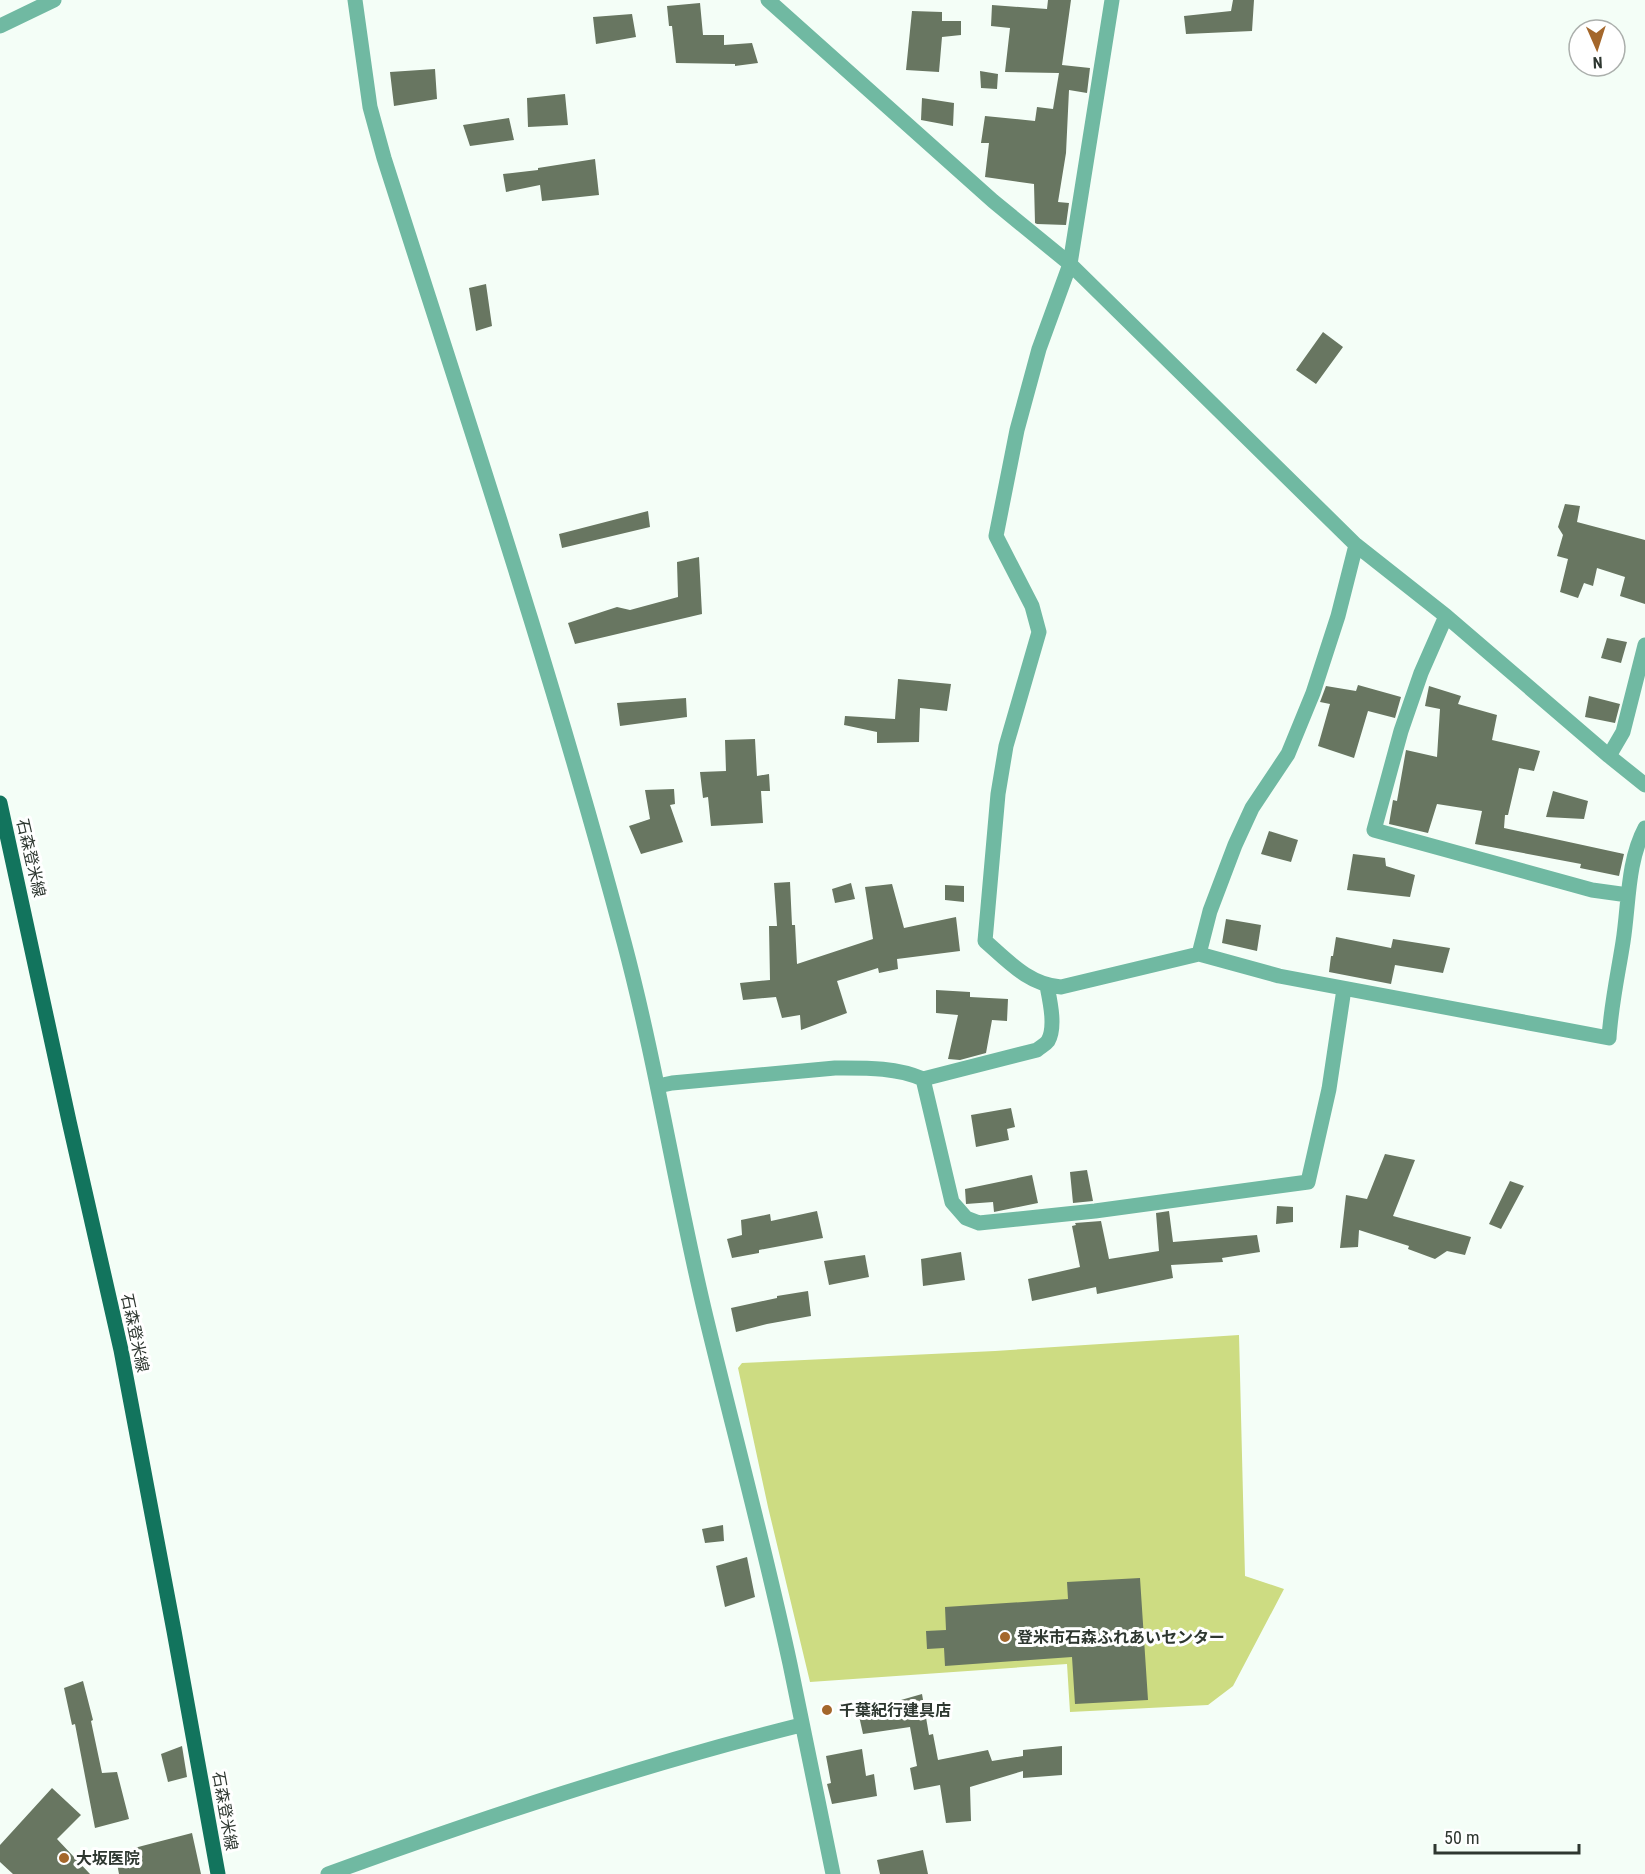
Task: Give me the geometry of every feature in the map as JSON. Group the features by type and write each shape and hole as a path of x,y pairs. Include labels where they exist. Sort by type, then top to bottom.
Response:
{"main road":[{"name":"石森登米線","path":"0,803 121,1350 218,1874"}],"street":[{"path":"0,26 54,0"},
{"path":"355,0 370,107 384,158 561,717 624,940 647,1032 706,1317 780,1620 833,1874"},
{"path":"768,0 993,201 1070,264 1356,545 1446,616 1645,785"},
{"path":"1112,0 1070,264 1039,349 1017,430 996,536 1032,606 1039,632 1006,746 999,785 985,941 1023,975 1047,986 1061,987 1199,954 1279,976 1609,1038 1611,1006 1636,844 1645,828"},
{"path":"1199,954 1209,910 1235,845 1252,808 1288,754 1313,693 1338,616 1356,545"},
{"path":"1446,616 1421,673 1401,731 1374,830 1592,890 1628,895"},
{"path":"1609,756 1623,732 1645,645"},
{"path":"658,1086 835,1068 905,1071 922,1079 1037,1050 1047,1042 1051,1032 1050,999 1047,986"},
{"path":"922,1079 952,1202 966,1218 979,1223 1095,1211 1308,1182 1329,1089 1344,989"},
{"path":"328,1874 554,1797 734,1742 801,1725"}],"green space":[{"path":"1239,1335 1245,1576 1284,1589 1233,1686 1208,1705 1070,1712 1067,1664 810,1682 768,1507 738,1368 742,1363 995,1351"}],"building":[{"path":"1048,0 1071,0 1062,65 1090,68 1087,93 1069,90 1066,153 1058,202 1069,203 1066,225 1035,223 1034,184 985,177 989,143 981,143 985,116 1035,121 1037,107 1053,109 1059,73 1005,72 1010,28 991,26 992,5 1047,9"},
{"path":"1233,0 1254,0 1252,31 1186,34 1184,16 1231,11"},
{"path":"700,3 703,35 724,35 724,45 752,43 758,63 735,66 735,64 676,63 672,26 669,26 667,6"},
{"path":"912,11 942,12 942,21 961,21 961,35 942,37 939,72 906,70"},
{"path":"632,14 636,37 596,44 593,17"},
{"path":"435,69 437,99 394,106 390,72"},
{"path":"980,71 998,74 997,89 981,88"},
{"path":"565,94 568,125 528,127 527,98"},
{"path":"922,98 954,103 953,126 921,120"},
{"path":"509,118 514,140 470,146 463,125"},
{"path":"595,159 599,195 542,201 540,185 506,192 503,174"},
{"path":"486,284 492,326 476,331 469,288"},
{"path":"1323,332 1343,347 1316,384 1296,370"},
{"path":"1565,504 1580,506 1577,522 1645,540 1645,604 1620,596 1625,577 1597,568 1593,586 1584,583 1578,598 1560,592 1568,559 1557,556 1563,535 1558,527"},
{"path":"648,511 650,527 562,548 559,534"},
{"path":"699,557 702,614 575,644 568,623 617,607 630,610 678,597 677,562"},
{"path":"1607,638 1627,642 1621,663 1601,658"},
{"path":"898,679 951,684 947,711 920,708 919,742 877,743 877,732 844,725 845,716 895,719"},
{"path":"1358,685 1401,697 1395,718 1368,711 1354,758 1318,746 1330,704 1320,702 1326,686 1356,691"},
{"path":"1429,686 1461,696 1458,704 1497,715 1492,740 1540,751 1534,771 1519,768 1508,815 1505,815 1504,828 1624,854 1619,876 1580,868 1581,864 1475,844 1482,811 1437,804 1428,833 1389,824 1393,800 1397,801 1406,750 1437,757 1440,709 1425,706"},
{"path":"1589,696 1620,704 1615,723 1585,717"},
{"path":"686,698 687,717 620,726 617,703"},
{"path":"755,739 757,776 769,774 770,791 761,791 763,823 711,826 708,797 703,798 700,772 726,771 725,740"},
{"path":"674,789 675,804 670,805 683,842 641,854 629,826 650,819 645,790"},
{"path":"1553,791 1588,801 1584,819 1546,817"},
{"path":"1269,831 1298,840 1291,862 1261,854"},
{"path":"1353,854 1385,858 1386,866 1415,875 1410,897 1347,890"},
{"path":"790,882 797,964 873,939 865,887 892,884 904,928 956,917 960,951 897,959 898,969 879,973 878,968 837,981 847,1013 801,1030 800,1015 782,1018 776,997 743,1000 740,983 770,980 769,926 777,926 774,883"},
{"path":"851,883 855,899 835,903 832,889"},
{"path":"945,885 964,886 964,902 945,900"},
{"path":"1226,919 1261,925 1257,951 1222,943"},
{"path":"1336,937 1391,948 1393,939 1450,948 1443,973 1395,965 1391,984 1329,972"},
{"path":"936,990 970,992 970,997 1008,999 1007,1021 992,1020 986,1053 960,1060 948,1059 958,1015 936,1013"},
{"path":"1011,1108 1015,1127 1007,1129 1009,1140 976,1147 971,1115"},
{"path":"1385,1154 1415,1160 1393,1216 1471,1237 1465,1255 1447,1251 1435,1259 1408,1249 1409,1246 1359,1230 1358,1247 1340,1248 1346,1195 1367,1199"},
{"path":"1087,1170 1093,1201 1073,1203 1070,1172"},
{"path":"1032,1175 1038,1203 994,1212 993,1202 966,1204 965,1189"},
{"path":"1510,1181 1524,1186 1501,1229 1489,1224"},
{"path":"1277,1206 1293,1207 1293,1222 1276,1224"},
{"path":"817,1211 823,1238 759,1250 759,1253 732,1258 727,1239 742,1235 741,1220 770,1214 771,1221"},
{"path":"1169,1211 1173,1242 1257,1235 1260,1252 1222,1258 1223,1262 1171,1265 1173,1278 1097,1294 1096,1287 1032,1301 1028,1279 1080,1267 1072,1226 1076,1225 1075,1223 1101,1221 1109,1259 1159,1251 1156,1213"},
{"path":"961,1252 965,1280 923,1286 921,1259"},
{"path":"865,1255 869,1277 829,1285 824,1261"},
{"path":"808,1291 811,1316 736,1332 731,1308 777,1298 777,1296"},
{"path":"723,1525 724,1541 705,1543 702,1529"},
{"path":"747,1557 755,1597 725,1607 716,1566"},
{"path":"1140,1578 1148,1700 1075,1704 1072,1657 945,1666 944,1648 927,1649 926,1631 946,1630 945,1607 1068,1599 1067,1582"},
{"path":"83,1681 93,1720 91,1721 102,1773 117,1772 129,1819 95,1828 75,1724 72,1725 64,1688"},
{"path":"922,1694 929,1735 933,1734 938,1760 988,1750 992,1761 1023,1756 1023,1750 1062,1746 1062,1775 1023,1778 1023,1771 970,1787 971,1821 946,1823 940,1785 914,1790 910,1768 917,1766 910,1727 863,1734 859,1716 896,1710 894,1702"},
{"path":"182,1746 187,1777 168,1782 161,1754"},
{"path":"862,1749 866,1776 874,1774 877,1796 832,1804 827,1784 831,1783 826,1756"},
{"path":"52,1788 81,1815 57,1839 90,1874 13,1874 0,1862 0,1845"},
{"path":"192,1833 201,1874 119,1874 115,1853"},
{"path":"923,1850 928,1874 880,1874 877,1860"}],"place":[{"name":"登米市石森ふれあいセンター","path":"1005,1637"},
{"name":"千葉紀行建具店","path":"827,1710"},
{"name":"大坂医院","path":"64,1858"}]}
